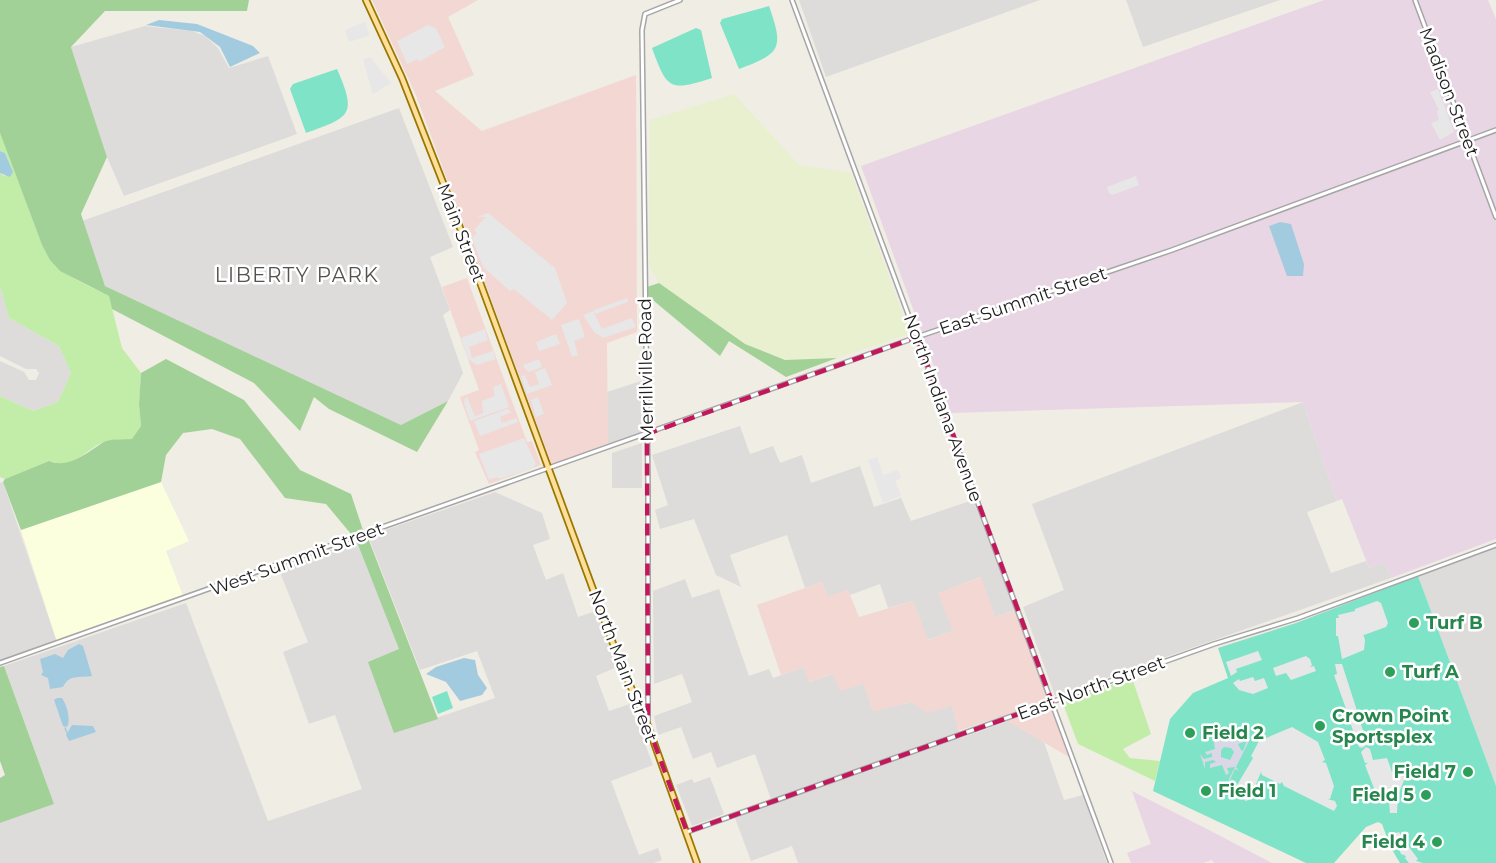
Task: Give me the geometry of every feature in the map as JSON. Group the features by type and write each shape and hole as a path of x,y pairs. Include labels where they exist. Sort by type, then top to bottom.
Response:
{"main road":[{"name":"Main Street","path":"366,0 402,78 549,468"},
{"name":"North Main Street","path":"549,468 619,660 648,726 697,863"}],"street":[{"name":"Merrillville Road","path":"648,726 642,30 645,14 680,0"},
{"name":"North Indiana Avenue","path":"792,0 1111,863"},
{"name":"Madison Street","path":"1415,0 1496,217"},
{"name":"East Summit Street","path":"549,468 917,337 1172,250 1496,130"},
{"name":"West Summit Street","path":"0,663 549,468"},
{"name":"East North Street","path":"687,832 1214,644 1298,618 1496,545"}],"highlighted area":[{"path":"917,337 1052,702 687,832 648,726 647,434"}],"shaded area":[{"path":"372,0 478,0 448,17 474,75 435,91 482,131 636,75 637,332 607,343 608,445 552,465 416,95"},
{"path":"799,0 1040,0 826,77"},
{"path":"1126,0 1280,0 1143,47"},
{"path":"1324,0 1488,0 1496,19 1496,539 1391,578 1385,562 1369,568 1342,499 1337,501 1303,402 951,413 861,166"},
{"path":"365,22 370,35 349,42 345,30"},
{"path":"428,25 436,28 445,47 419,62 418,59 407,64 397,41"},
{"path":"145,26 192,31 205,36 218,48 229,68 268,56 297,134 124,196 107,157 71,47"},
{"path":"370,57 391,83 373,94 363,59"},
{"path":"1438,89 1454,132 1440,140 1431,123 1439,120 1437,111 1439,110 1430,92"},
{"path":"734,94 799,165 851,173 910,334 837,358 785,360 745,344 659,283 649,265 650,120"},
{"path":"399,108 453,247 430,257 450,310 443,315 463,373 448,401 401,425 105,286 82,221"},
{"path":"1136,176 1139,185 1112,195 1109,193 1107,187"},
{"path":"488,213 555,268 567,303 552,320 514,289 510,291 483,267 472,238 477,233 474,230 486,217 477,217"},
{"path":"467,278 527,442 532,441 541,465 489,484 475,452 479,450 460,397 479,390 442,287"},
{"path":"0,286 9,318 59,346 71,373 58,402 33,411 0,396 0,361 24,372 29,380 36,380 39,373 36,369 26,369 0,356"},
{"path":"627,298 628,302 595,314 594,310"},
{"path":"593,311 602,329 632,318 636,327 603,338 594,332 583,315"},
{"path":"579,319 585,337 574,341 578,355 572,357 561,325"},
{"path":"485,329 488,340 469,347 472,358 493,351 496,359 477,365 468,359 461,338"},
{"path":"556,334 560,344 539,351 536,342"},
{"path":"539,359 542,367 529,372 524,368 523,365"},
{"path":"545,368 552,385 527,394 521,376 525,375 530,387 539,384 535,372"},
{"path":"641,381 641,433 608,445 607,392"},
{"path":"501,384 509,407 470,421 464,403 465,398 467,397 475,416 483,413 482,401 495,396 493,387"},
{"path":"538,397 544,414 536,417 531,400"},
{"path":"1303,402 1337,501 1307,512 1331,573 1366,561 1369,568 1385,562 1391,578 1055,696 1023,607 1064,590 1032,504"},
{"path":"507,409 512,412 500,417 502,423 516,418 518,422 480,436 474,421"},
{"path":"740,426 750,454 773,446 780,463 802,455 811,483 860,466 874,507 901,498 911,521 973,500 1015,610 995,617 980,577 939,593 953,631 927,640 913,601 888,608 880,584 850,595 848,590 828,597 822,582 805,588 787,535 730,555 741,587 716,575 694,519 660,529 655,510 668,505 652,455"},
{"path":"524,438 536,464 533,468 489,480 479,454"},
{"path":"642,443 642,488 612,488 612,453"},
{"path":"877,457 883,475 898,470 901,478 895,481 901,496 883,503 868,460"},
{"path":"3,482 57,642 0,661 0,483"},
{"path":"161,482 189,541 166,551 183,596 57,642 21,530"},
{"path":"495,492 542,513 550,539 533,545 546,580 563,573 578,617 596,611 617,667 596,676 609,711 630,704 653,765 611,781 639,855 658,848 662,860 654,863 0,863 0,823 54,804 4,666 186,603 268,821 362,789 335,715 309,724 283,652 308,642 279,570 356,540 363,552 399,649 395,732 495,698 477,651 420,670 368,536"},
{"path":"1496,548 1496,786 1418,576"},
{"path":"981,577 995,617 1015,610 1069,757 1000,717 958,731 952,706 927,713 911,702 873,712 864,684 840,691 833,674 808,682 804,667 781,675 757,605 822,582 828,596 848,590 859,617 913,601 928,640 953,631 938,593"},
{"path":"685,579 692,598 719,589 749,676 769,669 773,678 804,667 809,682 833,674 864,684 873,711 912,702 952,706 961,738 1008,721 1044,742 1064,800 1083,795 1107,863 798,863 792,846 751,861 735,818 773,805 755,754 717,768 711,752 693,759 681,727 658,735 654,716 692,702 682,674 654,684 653,591"},
{"path":"1377,601 1381,603 1388,623 1386,627 1364,635 1363,633 1364,650 1342,659 1338,636 1336,636 1336,618 1339,618 1338,615 1355,611 1355,609"},
{"path":"1258,651 1262,660 1236,669 1237,672 1231,676 1226,662"},
{"path":"1306,656 1310,659 1312,665 1310,667 1314,666 1316,671 1291,680 1286,673 1276,676 1273,668"},
{"path":"1335,664 1342,664 1359,717 1356,719 1359,719 1368,744 1362,748 1359,747 1350,722 1353,721 1350,720 1334,675 1337,674"},
{"path":"1253,677 1255,681 1264,678 1268,688 1253,694 1239,690 1233,683 1239,679 1240,681"},
{"path":"1226,727 1221,731 1223,738 1227,739 1225,733 1228,731 1233,742 1244,739 1244,742 1238,744 1243,751 1248,737 1250,739 1236,767 1239,771 1235,769 1228,781 1235,767 1227,768 1229,773 1226,775 1222,765 1210,768 1210,764 1216,762 1213,760 1205,762 1205,769 1200,754 1204,759 1212,757 1212,753 1207,755 1205,752 1215,749 1213,736 1216,736 1218,742 1221,739 1218,732 1211,732","holes":["1224,747 1231,748 1234,752 1230,760 1221,757 1221,750"]},
{"path":"1292,727 1318,742 1325,760 1322,762 1326,763 1334,786 1330,799 1327,799 1335,801 1337,806 1334,811 1284,786 1282,782 1280,784 1262,775 1261,772 1250,799 1246,801 1238,795 1236,790 1239,789 1236,787 1253,758 1251,756 1259,741"},
{"path":"1366,747 1370,749 1373,760 1387,758 1392,772 1404,770 1406,775 1403,776 1405,778 1398,795 1397,813 1390,813 1389,801 1379,801 1365,765 1368,763 1365,763 1361,752"},
{"path":"710,777 724,814 692,826 676,785 692,779 694,783"},
{"path":"1132,791 1272,863 1214,863 1212,860 1203,863 1131,863 1127,853 1151,844"},
{"path":"1399,832 1405,842 1403,844 1406,843 1418,859 1416,861 1423,863 1409,863 1406,856 1401,854 1393,834"}],"green space":[{"path":"0,0 249,0 247,11 105,11 71,47 107,157 81,214 105,286 401,425 448,401 417,452 329,409 314,397 300,431 254,383 112,309 109,296 60,271 50,260 42,245 0,133"},
{"path":"769,6 777,32 775,48 764,58 739,69 720,23 722,19"},
{"path":"696,28 701,30 712,78 687,85 672,84 662,72 652,48"},
{"path":"337,69 347,96 346,112 333,123 306,133 290,89 293,84"},
{"path":"0,133 42,245 55,264 79,281 109,296 122,348 141,373 139,404 141,426 132,440 107,441 67,463 49,461 5,479 0,477 0,396 33,411 58,402 71,373 59,346 9,318 0,286 0,173 4,176 12,170 5,153 0,151"},
{"path":"659,283 745,344 785,360 837,358 786,377 729,341 720,356 648,296 647,287"},
{"path":"166,359 244,400 300,470 351,494 363,530 351,534 326,504 285,498 240,439 212,429 183,433 166,455 161,482 21,530 3,482 5,479 49,461 63,463 70,461 105,441 132,439 141,426 139,404 141,373"},
{"path":"368,538 438,719 394,733 368,662 399,649 357,542"},
{"name":"Crown Point Sportsplex","path":"1418,576 1496,786 1496,863 1400,863 1391,848 1382,824 1378,822 1366,827 1334,863 1306,863 1153,791 1170,719 1193,693 1228,678 1218,648 1296,623"},
{"path":"4,666 54,804 0,823 0,778 5,775 0,761 0,667"},
{"path":"1132,678 1151,734 1123,749 1130,758 1160,761 1155,781 1078,744 1062,701"},
{"path":"447,691 453,708 438,714 432,697"}],"water":[{"path":"159,20 197,24 253,46 260,53 230,67 220,47 200,32 146,25"},
{"path":"0,151 5,153 13,172 10,177 0,173"},
{"path":"1280,222 1291,224 1304,264 1303,276 1287,276 1269,226"},
{"path":"79,644 83,646 92,676 75,677 68,680 63,687 50,689 48,678 41,675 43,672 40,659 55,654 63,658 68,650"},
{"path":"464,658 475,660 478,675 487,688 482,695 460,701 446,682 426,674 436,667"},
{"path":"62,698 67,708 69,720 67,727 63,726 54,700"},
{"path":"72,725 93,726 96,732 69,741 66,735"}],"waterway":[{"path":"65,728 67,733"}],"place":[{"name":"Turf B","path":"1414,623"},
{"name":"Turf A","path":"1390,672"},
{"name":"Crown Point Sportsplex","path":"1320,726"},
{"name":"Field 2","path":"1190,733"},
{"name":"Field 7","path":"1468,772"},
{"name":"Field 1","path":"1206,791"},
{"name":"Field 5","path":"1426,795"},
{"name":"Field 4","path":"1437,842"}],"district":[{"name":"LIBERTY PARK","path":"297,275"}]}
